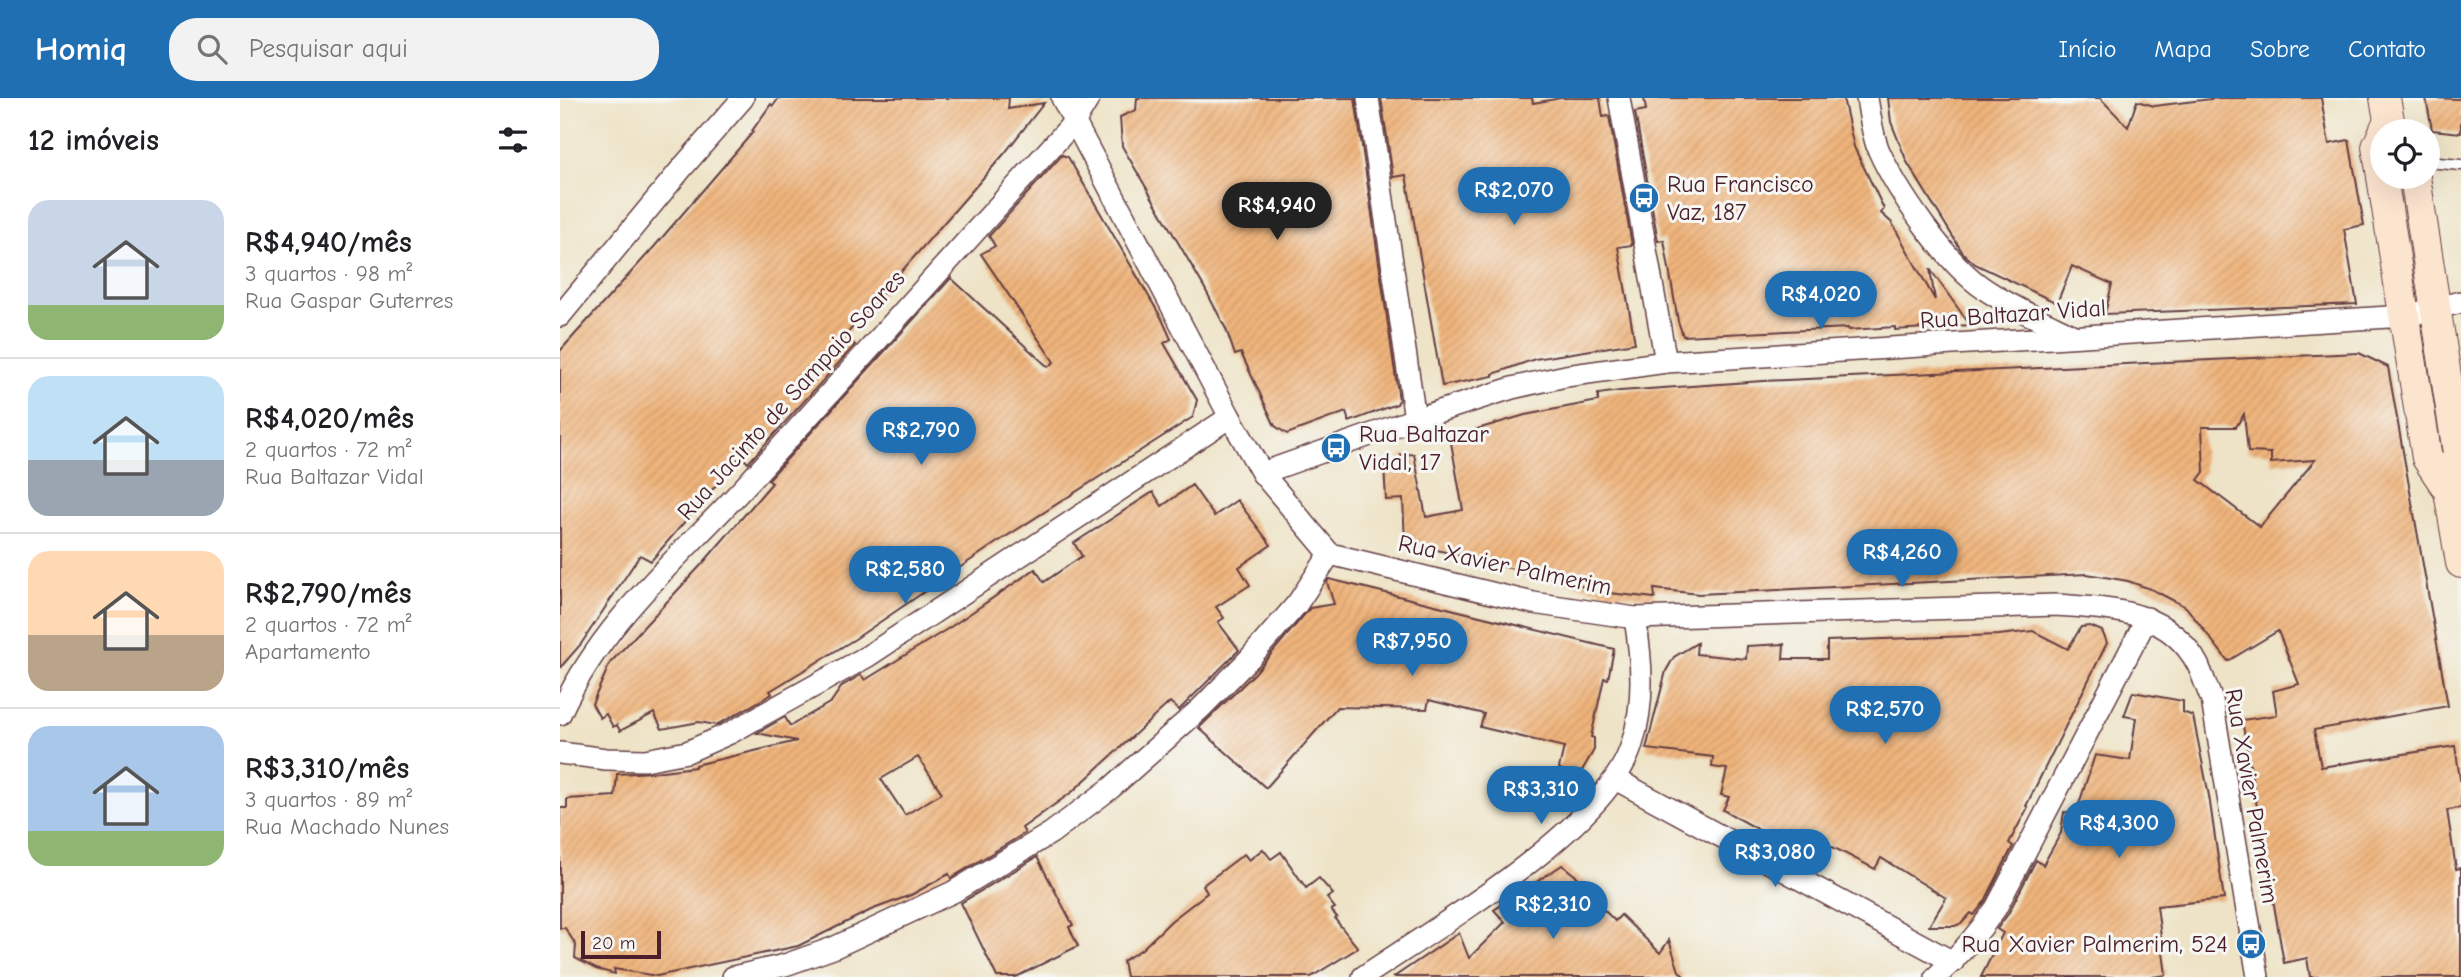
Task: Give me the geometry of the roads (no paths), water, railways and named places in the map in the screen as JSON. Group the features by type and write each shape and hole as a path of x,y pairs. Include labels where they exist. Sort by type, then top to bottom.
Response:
{"main road":[{"path":"2384,189 2427,458 2449,491"},
{"path":"2418,189 2448,305 2458,453 2449,491 2461,563"}],"street":[{"path":"560,316 681,168 743,98"},
{"path":"733,977 785,965 833,948 953,892 1051,833 1111,789 1201,708 1250,659 1297,604 1330,554 1262,473 1062,98"},
{"name":"Rua Jacinto de Sampaio Soares","path":"560,714 592,654 625,612 745,485 1075,121 1089,98"},
{"path":"1368,98 1415,419"},
{"path":"1619,98 1666,362"},
{"path":"1867,98 1878,149 1949,258 1981,286 2030,316 2075,337"},
{"name":"Rua Baltazar Vidal","path":"1262,473 1512,388 1566,376 1666,362 2405,316 2448,305"},
{"path":"560,753 606,759 645,760 687,752 730,733 868,656 1230,417"},
{"name":"Rua Xavier Palmerim","path":"1330,554 1534,603 1635,618 2056,605 2110,609 2147,618 2179,639 2197,664 2212,700 2258,977"},
{"path":"1363,977 1501,883 1543,851 1591,809 1616,780 1632,746 1639,711 1641,655 1635,618"},
{"path":"1936,977 1979,933 1996,908 2147,618"},
{"path":"1616,780 1953,962"}],"lane":[{"path":"2440,163 2461,165"}],"place":[{"name":"Rua Francisco Vaz, 187","path":"1644,198"},
{"name":"Rua Baltazar Vidal, 17","path":"1336,448"},
{"name":"Rua Xavier Palmerim, 524","path":"2251,944"}]}
